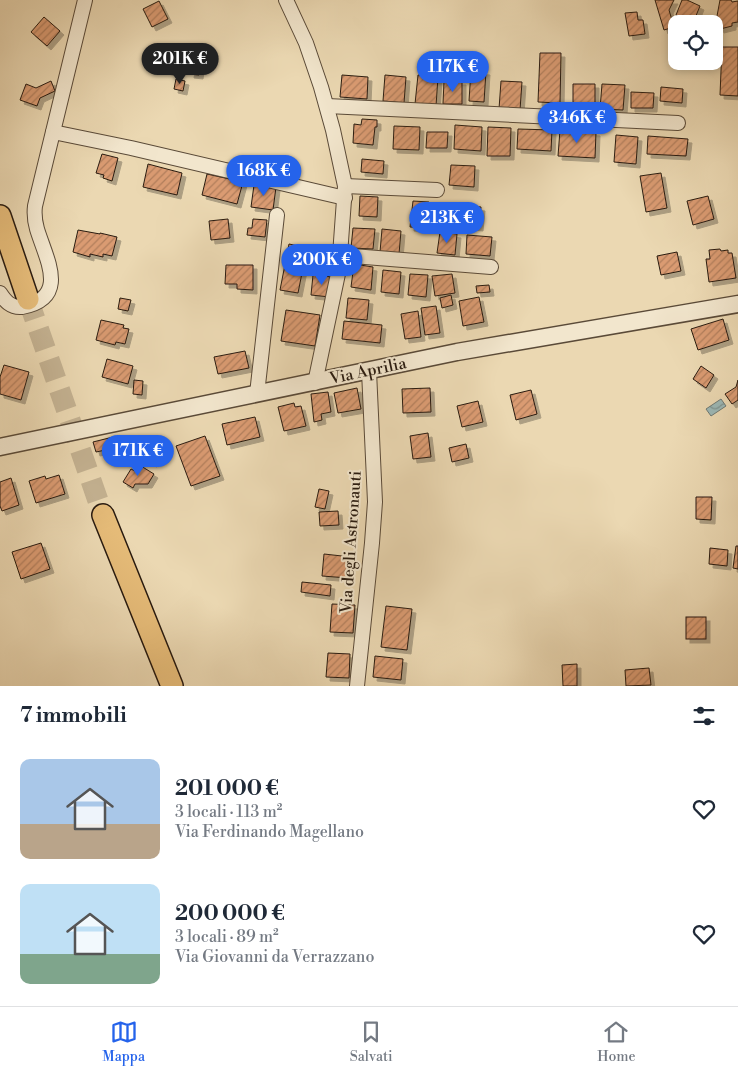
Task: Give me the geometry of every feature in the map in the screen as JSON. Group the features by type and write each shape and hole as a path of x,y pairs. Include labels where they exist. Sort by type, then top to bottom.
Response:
{"main road":[{"path":"0,216 28,299"},
{"path":"103,515 172,686"}],"street":[{"path":"0,293 10,304 20,307 44,298 50,289 50,268 36,228 36,199 85,0"},
{"path":"286,0 306,43 327,106 345,192 337,281 315,383"},
{"path":"327,106 678,123"},
{"path":"54,132 345,192 437,190"},
{"path":"257,394 277,214"},
{"path":"340,255 491,267"},
{"name":"Via Aprilia","path":"0,447 457,352 738,304"},
{"name":"Via degli Astronauti","path":"357,686 375,502 369,371"}],"water":[{"path":"721,399 726,406 711,416 706,409"}],"building":[{"path":"655,0 674,0 669,10 670,15 668,15 668,29 664,30"},
{"path":"682,0 687,0 700,6 696,15 676,15"},
{"path":"720,0 738,1 738,22 723,28 723,15 717,15"},
{"path":"159,1 168,19 152,27 143,9"},
{"path":"637,12 638,20 643,20 645,34 629,36 625,13"},
{"path":"44,17 60,31 47,46 31,32"},
{"path":"723,47 738,47 738,96 720,95"},
{"path":"187,52 202,55 199,75 190,74 191,68 185,67"},
{"path":"169,53 177,55 172,72 164,70"},
{"path":"540,53 561,53 560,103 538,102"},
{"path":"471,70 486,71 484,102 469,101"},
{"path":"342,75 368,77 367,99 340,97"},
{"path":"385,75 406,77 404,103 383,101"},
{"path":"418,75 438,77 436,106 415,104"},
{"path":"176,79 185,81 183,91 174,89"},
{"path":"51,81 55,91 40,98 37,106 20,100 26,84 36,88"},
{"path":"444,81 462,81 462,104 443,104"},
{"path":"501,81 522,82 520,110 499,109"},
{"path":"573,84 595,84 595,111 573,110"},
{"path":"602,84 625,85 623,110 600,109"},
{"path":"661,87 683,89 682,103 660,101"},
{"path":"631,92 654,93 653,108 631,108"},
{"path":"362,119 377,120 373,145 353,143 354,124 361,125"},
{"path":"455,125 482,127 481,151 454,149"},
{"path":"394,126 420,127 419,150 393,149"},
{"path":"488,127 511,128 510,156 487,156"},
{"path":"518,129 552,130 551,151 517,149"},
{"path":"560,130 596,132 595,158 558,156"},
{"path":"427,132 448,132 447,148 426,148"},
{"path":"616,135 638,137 636,164 614,162"},
{"path":"648,136 688,139 686,156 647,154"},
{"path":"102,154 118,158 112,181 103,178 104,175 96,173"},
{"path":"362,159 384,161 383,174 361,172"},
{"path":"148,164 182,173 177,195 143,187"},
{"path":"451,165 475,166 474,187 449,185"},
{"path":"661,173 667,208 646,212 640,176"},
{"path":"207,174 243,182 237,204 202,195"},
{"path":"254,185 276,187 273,210 251,207"},
{"path":"360,196 378,197 377,217 359,216"},
{"path":"708,196 714,219 693,225 687,201"},
{"path":"413,201 429,202 427,228 410,227"},
{"path":"462,205 481,207 479,227 456,225 456,216 461,217"},
{"path":"228,219 230,238 211,240 209,221"},
{"path":"253,219 267,220 265,237 247,235 248,228 252,228"},
{"path":"353,228 375,229 373,249 351,248"},
{"path":"382,229 401,231 399,254 380,252"},
{"path":"78,230 117,237 112,256 103,254 103,257 90,254 90,257 73,252"},
{"path":"440,232 457,234 455,255 437,253"},
{"path":"467,235 492,237 490,256 466,254"},
{"path":"289,244 307,248 298,293 280,290"},
{"path":"720,249 721,251 728,250 728,253 732,253 736,278 709,282 706,259 710,259 709,250"},
{"path":"677,252 681,271 661,275 657,256"},
{"path":"354,264 373,267 371,290 351,287"},
{"path":"226,265 253,265 253,290 237,289 237,284 225,284"},
{"path":"383,270 401,272 399,294 381,292"},
{"path":"410,274 428,275 426,297 408,295"},
{"path":"452,274 455,293 435,296 432,276"},
{"path":"313,275 332,277 330,297 311,295"},
{"path":"489,285 490,292 477,293 476,286"},
{"path":"451,295 453,305 442,308 440,298"},
{"path":"479,297 484,322 463,326 459,301"},
{"path":"120,298 131,300 128,311 118,309"},
{"path":"348,298 369,300 367,320 346,318"},
{"path":"436,306 440,333 425,335 421,308"},
{"path":"286,310 320,315 315,346 281,341"},
{"path":"418,311 421,337 405,339 401,314"},
{"path":"723,319 729,340 698,350 691,329"},
{"path":"101,320 124,325 123,328 129,329 125,344 116,342 115,345 96,340"},
{"path":"344,321 382,325 380,343 342,339"},
{"path":"245,351 249,368 218,374 214,357"},
{"path":"107,359 133,366 128,384 102,377"},
{"path":"4,365 29,372 21,400 0,394 0,377"},
{"path":"701,366 714,375 706,388 693,379"},
{"path":"134,380 143,381 142,395 133,394"},
{"path":"738,380 738,400 732,404 725,394 736,387"},
{"path":"357,388 361,409 338,413 334,393"},
{"path":"430,388 431,412 403,413 402,389"},
{"path":"531,390 537,414 516,420 510,395"},
{"path":"328,392 331,412 321,414 322,420 314,422 311,394"},
{"path":"478,401 483,422 462,427 457,406"},
{"path":"294,403 295,407 301,406 306,426 284,431 278,407"},
{"path":"255,417 260,437 227,445 222,424"},
{"path":"428,433 431,457 413,459 410,436"},
{"path":"151,436 160,460 152,463 143,439"},
{"path":"205,436 220,476 191,486 176,446"},
{"path":"113,437 115,448 96,452 93,442"},
{"path":"466,444 469,458 452,462 449,448"},
{"path":"141,466 154,474 148,484 135,484 133,488 123,482 131,469 137,472"},
{"path":"59,475 65,494 36,503 29,481 45,476 46,479"},
{"path":"11,478 19,505 2,511 0,506 0,482"},
{"path":"319,489 329,491 325,509 315,507"},
{"path":"696,497 712,497 711,520 696,519"},
{"path":"338,511 339,525 320,526 319,512"},
{"path":"41,543 50,569 21,579 12,552"},
{"path":"736,546 738,546 738,569 733,568"},
{"path":"710,548 728,550 727,566 709,564"},
{"path":"324,554 351,557 348,578 322,576"},
{"path":"302,582 331,585 330,596 301,592"},
{"path":"332,604 355,605 353,633 330,632"},
{"path":"386,606 412,609 407,650 381,647"},
{"path":"686,617 706,617 706,639 686,639"},
{"path":"328,653 350,654 349,678 326,677"},
{"path":"375,656 403,659 401,680 373,677"},
{"path":"577,664 577,686 563,686 562,665"},
{"path":"649,668 651,685 626,686 625,670"}],"tunnel":[{"path":"28,299 103,515"}]}
